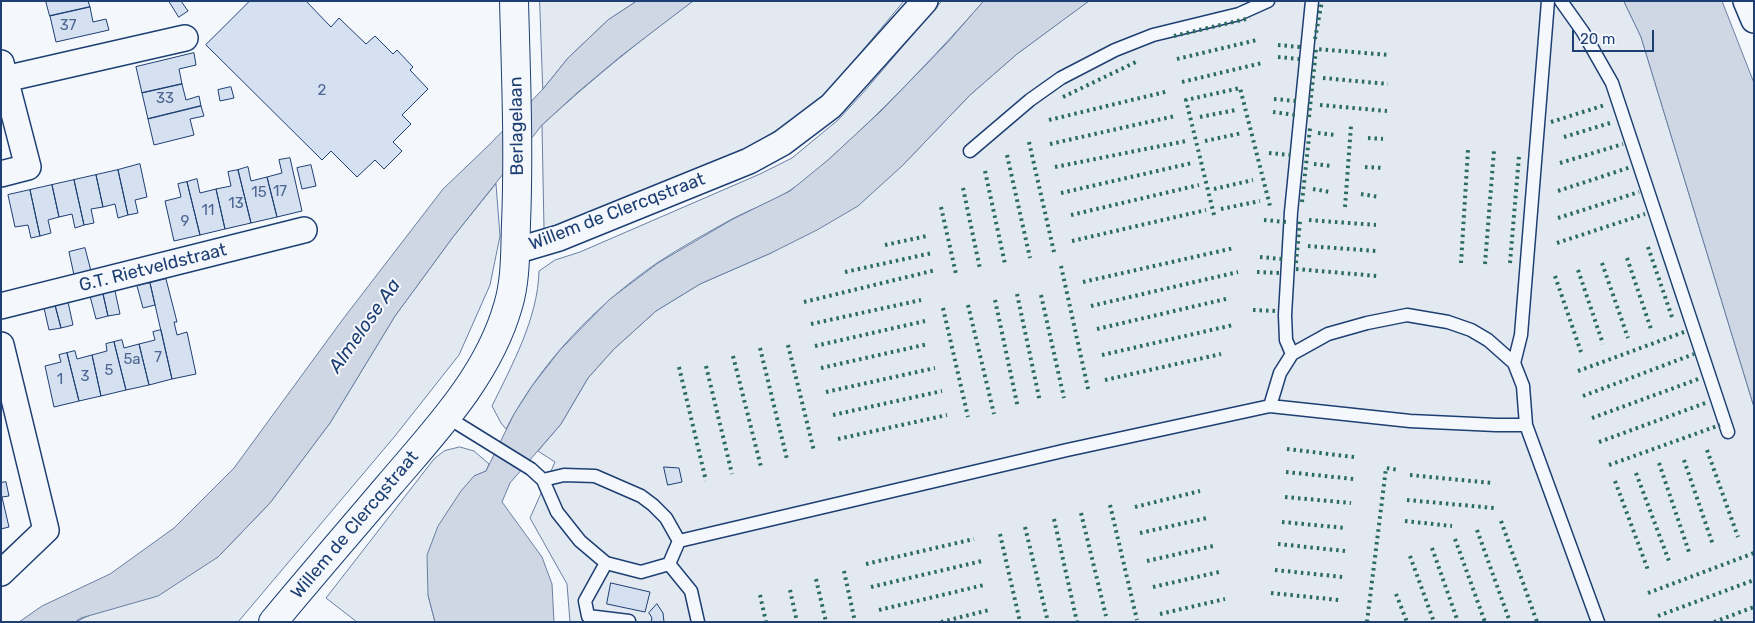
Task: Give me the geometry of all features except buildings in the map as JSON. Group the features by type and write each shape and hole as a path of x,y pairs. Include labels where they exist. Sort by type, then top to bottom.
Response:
{"street":[{"name":"Berlagelaan","path":"514,1 518,163 514,251"},
{"name":"Willem de Clercqstraat","path":"273,622 447,417 478,374 497,338 508,305 513,278 514,251 559,238 749,161 782,143 831,106 925,1"},
{"path":"1746,1 1754,20"},
{"path":"1,174 28,167 3,71 185,38"},
{"name":"G.T. Rietveldstraat","path":"1,306 304,230"},
{"path":"1,345 46,530 1,573"}],"lane":[{"path":"970,151 1030,100 1061,78 1116,50 1153,35 1239,14 1268,1"},
{"path":"1292,354 1286,340 1285,315 1291,212 1312,1"},
{"path":"1514,363 1521,334 1548,1"},
{"path":"1561,1 1612,83 1728,432"},
{"path":"1270,406 1280,373 1292,354 1328,334 1367,322 1408,315 1448,322 1471,330 1488,340 1514,363 1523,386 1526,425 1598,622"},
{"path":"679,541 1067,450 1270,406 1410,421 1526,425"},
{"path":"447,417 531,469 543,480 557,512 580,541 606,563 641,572 669,564"},
{"path":"543,480 564,475 595,476 641,496 666,518 679,541"},
{"path":"669,564 679,541"},
{"path":"606,563 585,601 588,616 628,621"},
{"path":"669,564 691,591 698,622"}],"shaded area":[{"path":"540,1 637,1 608,20 568,58 543,89"},
{"path":"693,1 904,1 826,94 782,127 747,148 546,233 544,229 542,125 616,61"},
{"path":"942,1 984,1 885,106 805,180 782,195 732,219 675,251 634,279 612,297 571,337 535,381 506,429 492,406 523,341 529,324 538,289 539,271 555,260 580,252 760,174 792,158 838,120"},
{"path":"1089,1 1624,1 1641,37 1754,407 1754,622 570,622 567,584 530,518 555,462 538,451 561,424 588,378 614,349 656,311 700,284 771,253 902,166 970,95 1017,54"},
{"path":"496,184 500,236 490,285 459,355 395,436 238,622 75,622 218,557 270,503 330,423 395,316 453,237"},
{"path":"460,447 474,451 489,464 486,471 474,476 428,595 435,622 357,622 326,598 434,459 444,451"}],"water":[{"name":"Almelose Aa","path":"637,1 693,1 621,56 542,125 453,237 395,316 330,423 270,503 218,557 158,596 81,618 75,622 19,622 42,606 110,574 174,528 234,468 343,319 443,189 543,89 568,58 608,20"},
{"path":"984,1 1089,1 1017,54 970,95 902,166 858,206 817,230 771,253 700,284 656,311 614,349 588,378 561,424 510,483 502,502 542,557 552,584 554,622 435,622 428,595 427,555 438,526 461,491 474,476 486,471 514,414 532,386 560,350 610,299 658,263 733,219 790,191 828,160 881,111 947,43"},
{"path":"1624,1 1722,1 1754,83 1754,407 1641,37"}],"hedge":[{"path":"1315,39 1322,1"},
{"path":"1174,36 1250,18"},
{"path":"1177,59 1257,40"},
{"path":"1278,45 1300,47"},
{"path":"1309,117 1316,49 1390,55"},
{"path":"1278,57 1299,59"},
{"path":"1063,97 1138,61"},
{"path":"1182,82 1262,63"},
{"path":"1323,78 1388,84"},
{"path":"1214,215 1186,100 1240,88 1270,206"},
{"path":"1049,120 1169,91"},
{"path":"1274,99 1296,101"},
{"path":"1320,105 1387,111"},
{"path":"1551,122 1605,105"},
{"path":"1200,117 1236,110"},
{"path":"1273,112 1295,115"},
{"path":"1050,144 1175,116"},
{"path":"1564,137 1610,123"},
{"path":"1345,207 1351,126"},
{"path":"1302,202 1310,128"},
{"path":"1205,141 1242,133"},
{"path":"1318,133 1335,135"},
{"path":"1368,138 1383,139"},
{"path":"1055,167 1186,141"},
{"path":"1029,142 1054,252"},
{"path":"1560,163 1623,144"},
{"path":"1461,263 1468,150"},
{"path":"1485,264 1494,150"},
{"path":"1269,153 1290,155"},
{"path":"1007,155 1030,258"},
{"path":"1510,263 1519,156"},
{"path":"1061,193 1192,163"},
{"path":"1314,164 1332,166"},
{"path":"1365,167 1383,168"},
{"path":"1558,191 1631,167"},
{"path":"985,171 1005,264"},
{"path":"1214,189 1253,180"},
{"path":"1071,215 1199,185"},
{"path":"963,188 980,269"},
{"path":"1313,189 1330,192"},
{"path":"1558,218 1639,192"},
{"path":"1361,194 1379,197"},
{"path":"1221,209 1260,201"},
{"path":"941,207 956,274"},
{"path":"1072,241 1206,210"},
{"path":"1557,243 1645,214"},
{"path":"1264,220 1286,222"},
{"path":"1309,220 1376,225"},
{"path":"1296,263 1300,221"},
{"path":"885,245 927,236"},
{"path":"1308,246 1376,251"},
{"path":"1648,247 1673,320"},
{"path":"1083,282 1234,248"},
{"path":"845,272 932,253"},
{"path":"1260,257 1282,259"},
{"path":"1627,258 1651,329"},
{"path":"1602,263 1628,338"},
{"path":"1061,266 1089,393"},
{"path":"1296,269 1377,276"},
{"path":"804,302 936,270"},
{"path":"1578,270 1603,344"},
{"path":"1091,306 1238,272"},
{"path":"1257,272 1280,273"},
{"path":"1555,276 1581,352"},
{"path":"1017,294 1040,402"},
{"path":"1041,295 1064,398"},
{"path":"1097,329 1230,298"},
{"path":"811,324 921,300"},
{"path":"995,300 1018,408"},
{"path":"968,305 994,414"},
{"path":"943,308 968,417"},
{"path":"1253,310 1276,311"},
{"path":"815,346 925,321"},
{"path":"1102,355 1233,325"},
{"path":"1578,371 1684,332"},
{"path":"821,368 928,344"},
{"path":"788,345 814,451"},
{"path":"760,348 787,459"},
{"path":"1105,380 1221,354"},
{"path":"1583,396 1694,354"},
{"path":"733,356 761,467"},
{"path":"706,366 732,474"},
{"path":"679,367 706,481"},
{"path":"826,392 935,368"},
{"path":"1592,418 1701,378"},
{"path":"833,415 942,391"},
{"path":"1599,442 1708,402"},
{"path":"838,439 947,415"},
{"path":"1609,465 1720,425"},
{"path":"1287,449 1354,457"},
{"path":"1707,450 1738,537"},
{"path":"1684,460 1713,545"},
{"path":"1659,463 1689,552"},
{"path":"1367,622 1386,468 1399,470"},
{"path":"1286,472 1354,479"},
{"path":"1636,473 1669,561"},
{"path":"1410,475 1492,483"},
{"path":"1615,481 1648,570"},
{"path":"1135,507 1200,491"},
{"path":"1285,497 1351,503"},
{"path":"1407,500 1494,508"},
{"path":"1110,505 1137,620"},
{"path":"1081,513 1106,616"},
{"path":"1140,533 1207,518"},
{"path":"1054,519 1077,622"},
{"path":"1405,521 1452,526"},
{"path":"1501,521 1537,622"},
{"path":"1282,522 1346,528"},
{"path":"1025,527 1048,622"},
{"path":"1477,530 1510,622"},
{"path":"1000,534 1020,622"},
{"path":"866,564 974,539"},
{"path":"1455,539 1485,622"},
{"path":"1278,544 1345,551"},
{"path":"1147,561 1213,546"},
{"path":"1432,548 1458,622"},
{"path":"1648,593 1754,553"},
{"path":"1410,556 1434,622"},
{"path":"871,587 982,561"},
{"path":"1275,570 1343,577"},
{"path":"844,571 855,622"},
{"path":"1153,587 1219,572"},
{"path":"816,579 826,622"},
{"path":"1658,616 1754,580"},
{"path":"879,610 984,585"},
{"path":"790,590 797,622"},
{"path":"1271,593 1339,600"},
{"path":"1396,594 1407,622"},
{"path":"760,595 766,622"},
{"path":"1160,614 1225,599"},
{"path":"1714,622 1754,607"},
{"path":"941,622 989,610"}]}
